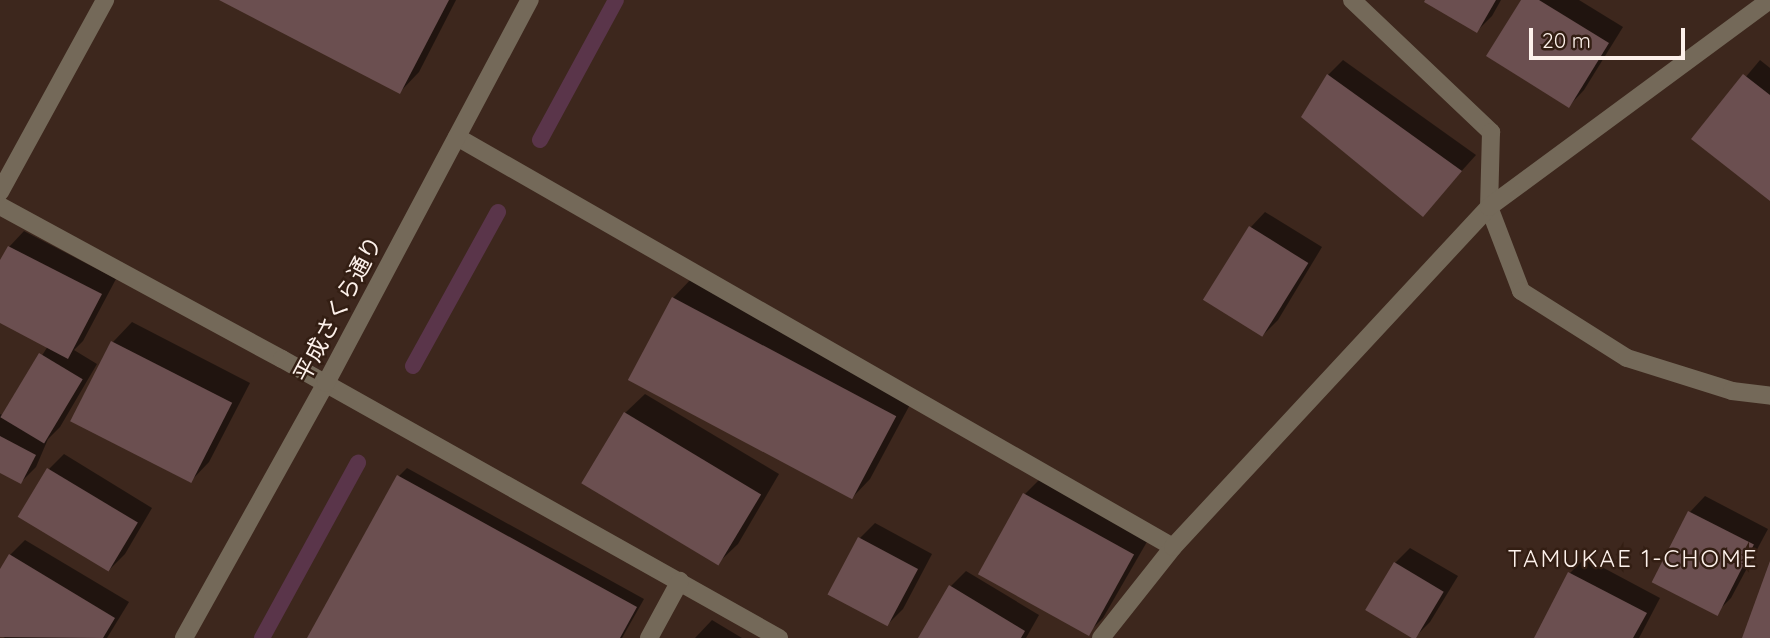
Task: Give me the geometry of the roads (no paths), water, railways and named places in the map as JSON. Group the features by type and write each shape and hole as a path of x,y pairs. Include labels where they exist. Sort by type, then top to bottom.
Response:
{"street":[{"path":"0,192 105,0"},
{"name":"平成さくら通り","path":"184,638 326,383 530,0"},
{"path":"1352,0 1491,132 1489,207 1521,291 1627,358 1732,391 1770,396"},
{"path":"1101,638 1173,547 1489,207 1767,9"},
{"path":"457,137 1173,547"},
{"path":"0,206 326,383 779,638"},
{"path":"649,638 680,581"}],"waterway":[{"path":"540,140 616,0"},
{"path":"413,366 498,212"},
{"path":"262,638 358,463"}],"district":[{"name":"TAMUKAE 1-CHOME","path":"1633,559"}]}
